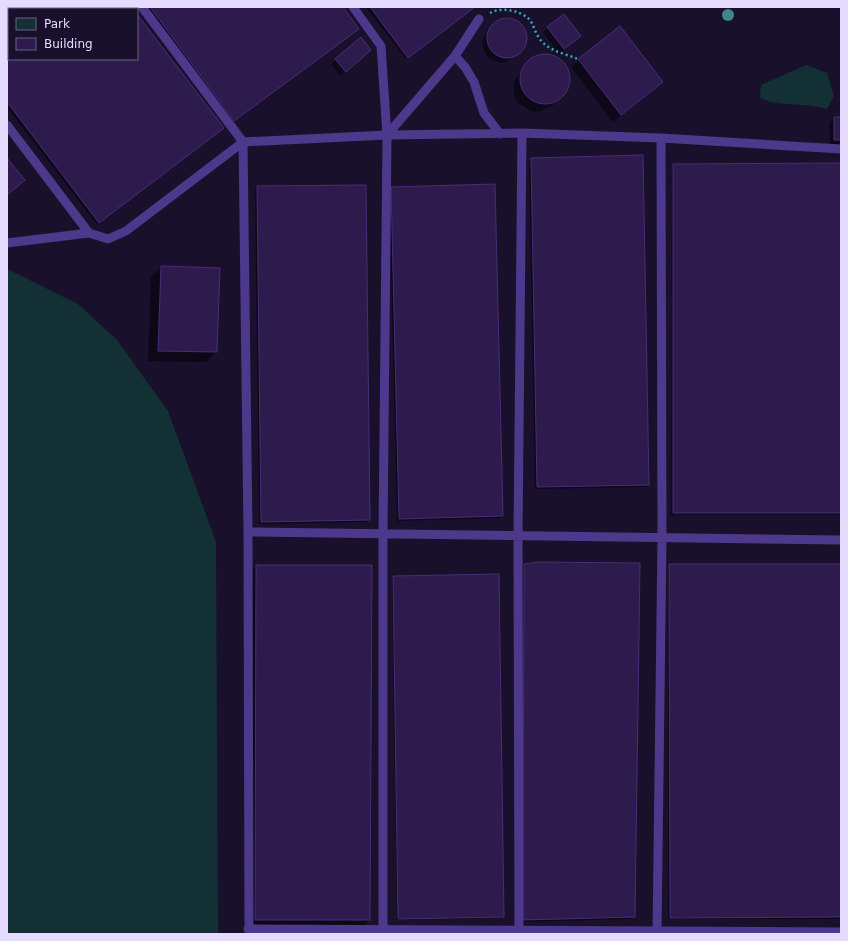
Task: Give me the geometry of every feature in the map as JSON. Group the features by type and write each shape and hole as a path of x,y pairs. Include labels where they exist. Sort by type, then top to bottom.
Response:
{"lane":[{"path":"142,7 243,142 248,532 248,932 841,932"},
{"path":"353,7 382,46 387,135 383,533 383,932"},
{"path":"387,135 455,56 479,19"},
{"path":"455,56 465,67 474,82 484,113 500,134"},
{"path":"7,125 89,233"},
{"path":"519,932 518,535 522,133"},
{"path":"7,243 89,233 108,238 126,231 243,142 387,135 522,133 661,138 841,149"},
{"path":"657,933 662,538 661,138"},
{"path":"248,532 841,540"}],"path":[{"path":"479,19 494,10 509,10 528,19 536,37 548,46 578,59"}],"green space":[{"path":"806,65 827,73 834,96 827,109 775,103 760,98 761,85"},
{"path":"7,269 78,304 117,340 168,411 216,542 218,934 7,934"}],"building":[{"path":"7,7 132,7 8,8 8,60 138,60 138,15 224,128 99,223 7,102"},
{"path":"150,7 343,7 359,29 234,121"},
{"path":"370,7 475,7 408,58"},
{"path":"564,14 581,36 564,49 547,27"},
{"path":"511,18 518,21 524,27 527,38 526,46 518,55 511,58 503,58 496,55 488,46 487,34 490,27 499,19"},
{"path":"620,26 663,82 621,115 578,59"},
{"path":"361,37 371,50 346,72 335,59"},
{"path":"540,54 550,54 563,61 570,74 570,84 563,97 550,104 540,104 531,100 524,93 520,84 520,74 524,65 531,58"},
{"path":"834,117 841,117 841,140 834,140"},
{"path":"643,155 649,485 537,487 531,158"},
{"path":"7,158 25,180 7,195"},
{"path":"841,163 841,513 673,513 673,164"},
{"path":"495,184 503,516 399,519 391,187"},
{"path":"366,185 370,520 261,522 257,186"},
{"path":"161,266 220,268 217,352 158,351"},
{"path":"538,562 640,563 635,917 523,920 524,564"},
{"path":"669,564 841,564 841,917 670,918"},
{"path":"256,565 372,565 370,920 255,920"},
{"path":"499,574 504,917 398,919 393,576"}]}
